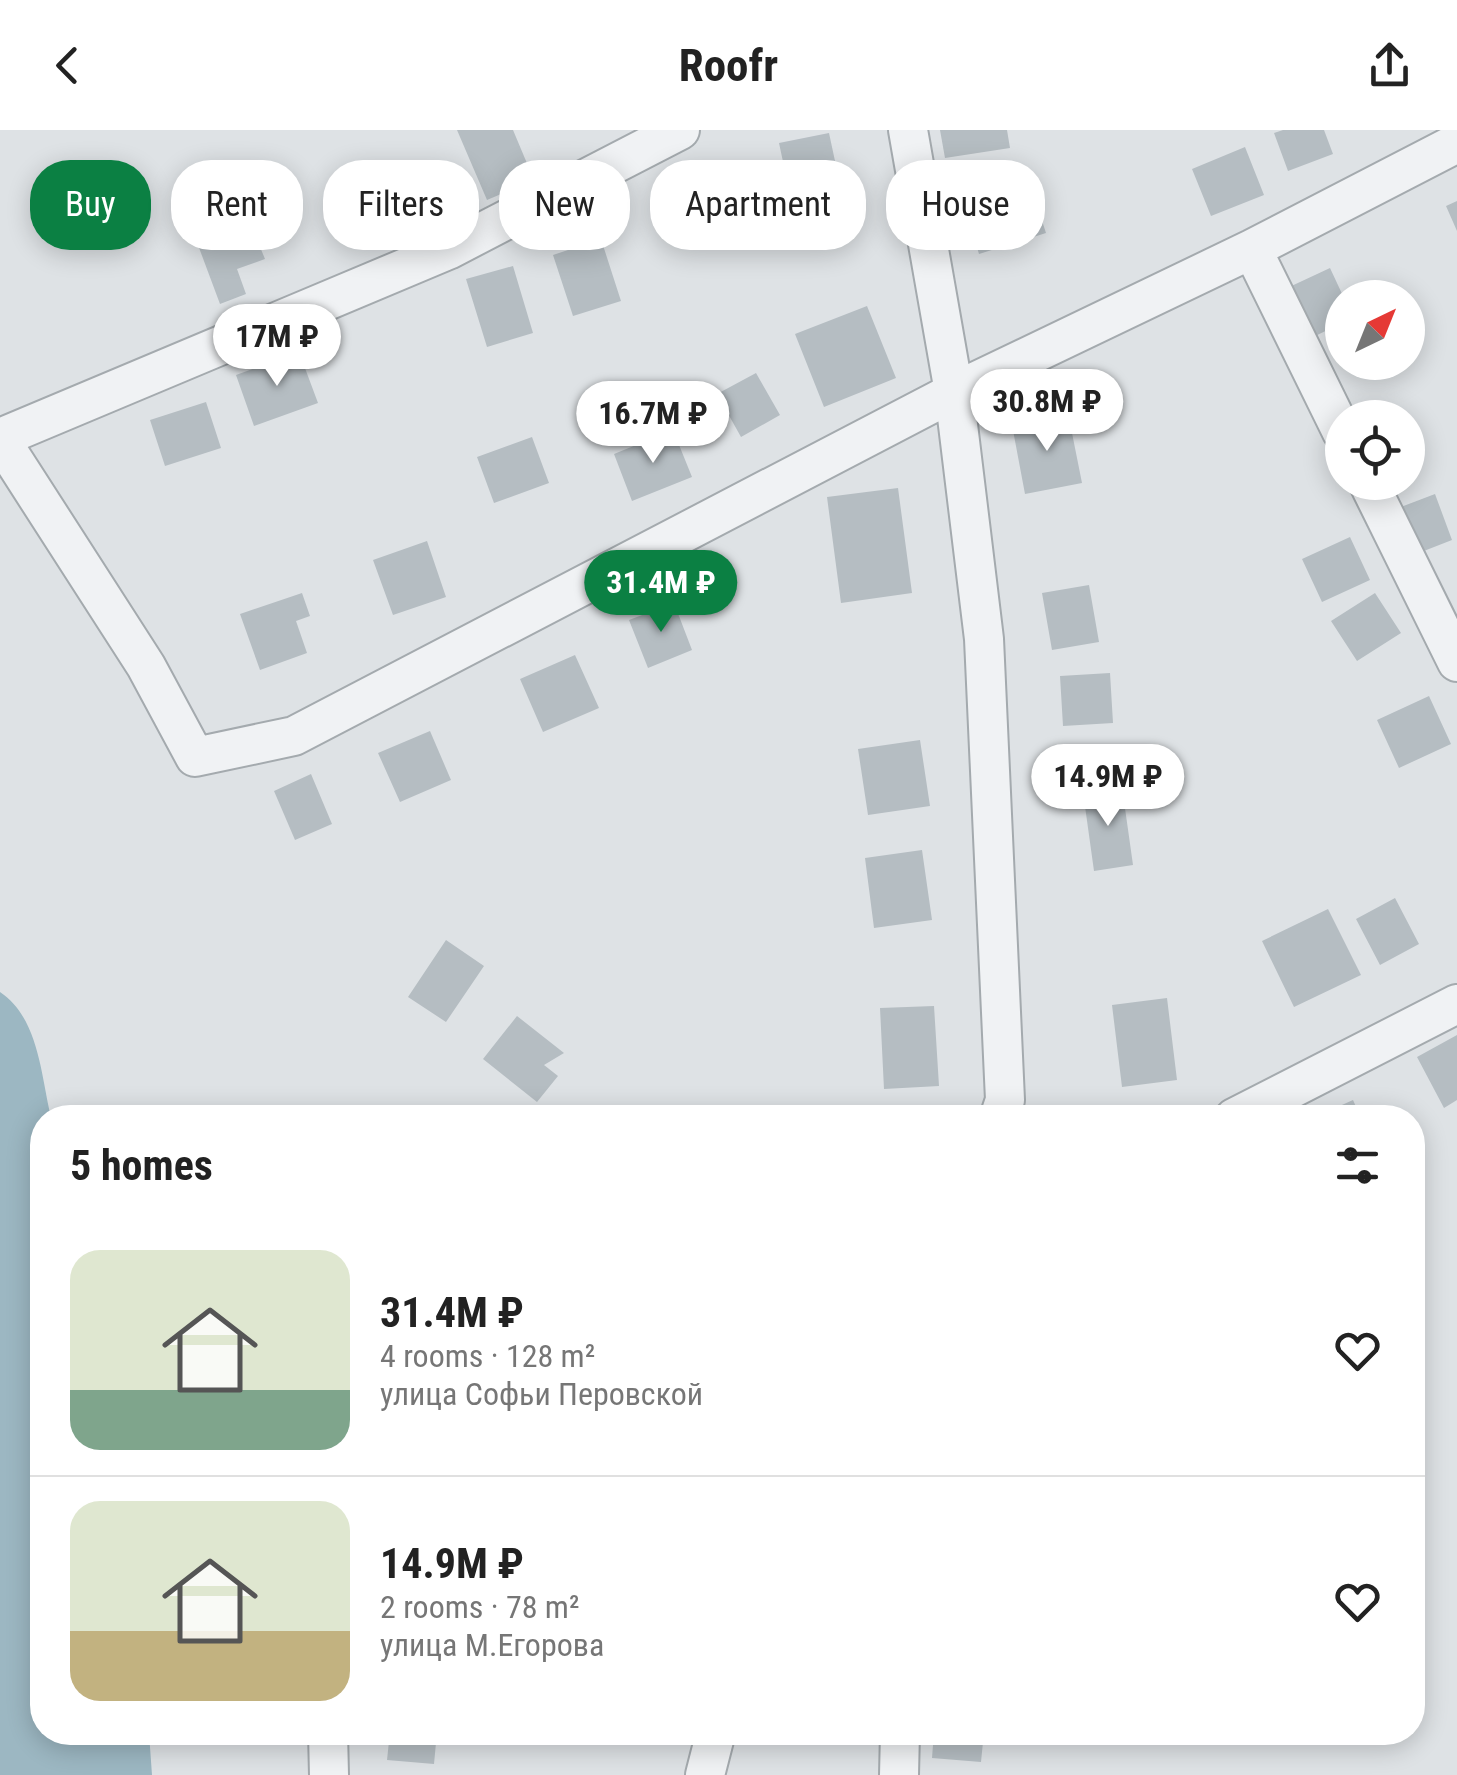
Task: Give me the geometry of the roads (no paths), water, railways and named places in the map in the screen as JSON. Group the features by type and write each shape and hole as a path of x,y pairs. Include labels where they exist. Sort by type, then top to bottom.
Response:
{"street":[{"path":"680,130 448,250 0,439 146,666 195,757 294,736 954,392 1252,249 1457,144"},
{"path":"908,130 954,392 984,639 1003,1105"},
{"path":"1252,249 1326,400"},
{"path":"1380,500 1441,590 1457,662"},
{"path":"1259,1105 1457,1004"},
{"path":"328,1745 329,1775"},
{"path":"705,1775 713,1745"},
{"path":"899,1775 900,1745"}],"water":[{"path":"0,992 13,1003 31,1032 49,1105 30,1105 30,1745 150,1745 152,1775 0,1775"}]}
